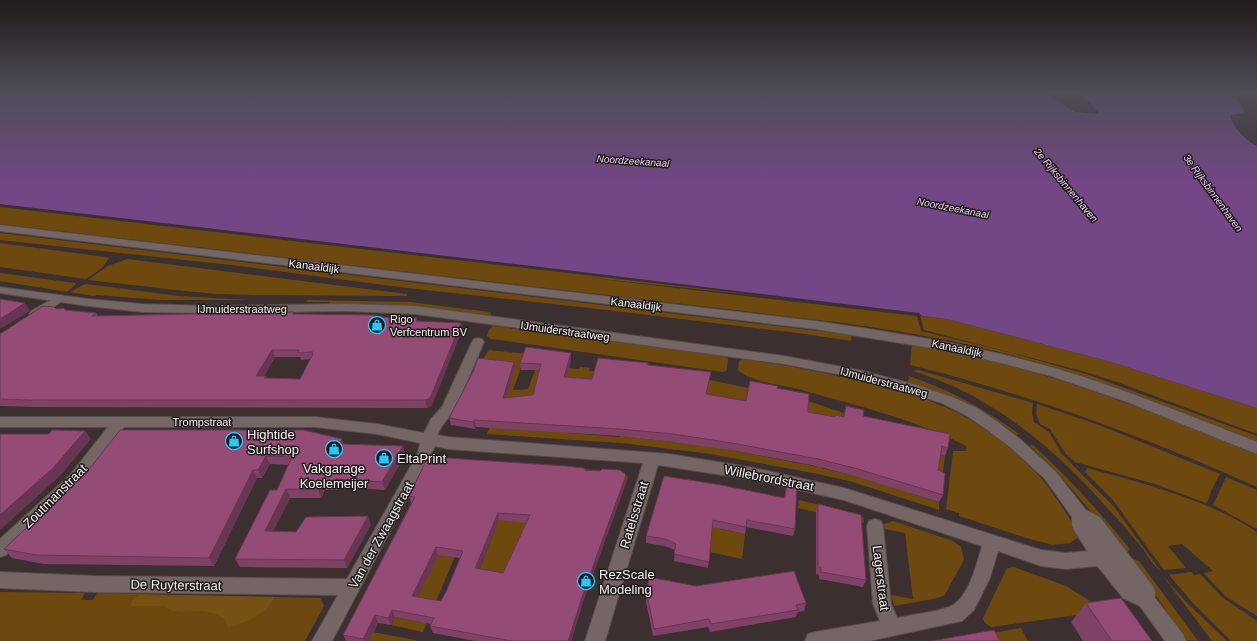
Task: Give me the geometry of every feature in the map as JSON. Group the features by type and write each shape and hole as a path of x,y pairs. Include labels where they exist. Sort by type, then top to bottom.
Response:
{"street":[{"name":"Kanaaldijk","path":"0,228 808,324 934,343 977,352 1058,373 1161,410 1257,448"},
{"name":"IJmuiderstraatweg","path":"0,290 142,308 415,310 784,360 863,375 928,393 972,412 1015,443 1050,476 1080,515 1094,522 1121,556"},
{"path":"27,320 60,298"},
{"name":"Van der Zwaagstraat","path":"322,641 425,454 428,446 427,440 436,423 448,409 478,342"},
{"name":"Zoutmanstraat","path":"0,550 75,479 121,421"},
{"name":"Trompstraat","path":"0,422 314,422 377,430 427,440"},
{"name":"Willebrordstraat","path":"427,440 448,443 652,458 754,474 844,494 1041,558 1055,561 1121,556"},
{"name":"Ratelsstraat","path":"595,641 652,458"},
{"name":"IJmuiderstraatweg","path":"1080,515 1080,525 1101,558"},
{"name":"Lagerstraat","path":"875,526 882,604 882,633"},
{"path":"815,641 882,633 947,618 962,610 968,604 981,578 992,542"},
{"path":"1121,556 1146,591 1146,600"},
{"path":"1101,558 1129,592 1146,600 1176,641"},
{"name":"De Ruyterstraat","path":"0,580 94,584 352,587"}],"shaded area":[{"path":"0,207 705,289 763,296 582,277 917,316 921,331 1012,353 1086,374 1257,436 1257,442 1105,383 1074,373 988,349 920,335 827,321 0,224"},
{"path":"0,233 852,335 851,341 798,333 407,288 231,265 0,240"},
{"path":"0,243 109,258 102,268 86,279 0,267"},
{"path":"127,259 407,294 407,296 217,294 88,280 108,266"},
{"path":"0,273 76,284 67,292 0,281"},
{"path":"86,284 179,296 250,300 160,300 97,295 93,296 70,292"},
{"path":"306,300 410,302 490,312 491,314 490,316 399,305 328,304 329,302 308,302"},
{"path":"920,316 947,319 1111,362 1257,408 1257,434 1117,382 1082,371 924,330"},
{"path":"493,326 723,356 728,358 727,370 723,372 491,339 487,336 489,330"},
{"path":"912,344 1015,367 1046,376 1138,407 1257,455 1257,487 1172,451 1086,418 999,389 910,365"},
{"path":"489,350 526,354 513,390 528,389 537,365 579,369 580,367 590,368 589,371 701,378 808,401 844,413 842,424 821,468 852,475 903,443 945,456 942,480 909,493 939,502 939,510 853,482 711,454 621,443 487,434 489,428 479,365","holes":["678,400 673,442 657,440","658,415 654,440 624,436","623,417 620,437 569,433","734,433 818,467 731,450"]},
{"path":"742,359 809,370 886,388 928,400 970,419 1013,451 1041,478 1052,492 1080,536 1070,543 1053,545 959,516 959,513 946,509 953,451 966,451 966,446 946,436 884,413 798,389 751,378 738,370 739,361"},
{"path":"919,370 1033,403 1032,413 1034,422 1049,432 1061,453 1114,507 1160,570 1089,487 1044,445 995,409 969,394 941,381 912,371"},
{"path":"909,376 924,381 966,400 1019,434 1017,435 965,403 908,382"},
{"path":"1037,404 1099,425 1220,474 1211,491 1208,501 1206,503 1155,484 1075,462 1066,454 1050,429 1040,424 1036,414"},
{"path":"1033,445 1059,469 1095,508 1129,548 1128,552 1126,552 1057,472 1030,446"},
{"path":"442,458 624,472 628,477 626,483 623,481 567,473 459,547 423,632 391,625 395,617 422,622 403,602"},
{"path":"1087,468 1196,501 1237,520 1257,532 1257,616 1225,596 1204,573 1213,571 1182,544 1168,546 1186,568 1164,570 1112,499 1085,472"},
{"path":"1226,477 1257,490 1257,529 1213,505"},
{"path":"799,500 838,509 863,517 864,523 798,508"},
{"path":"525,503 544,547 466,604 501,515"},
{"path":"665,511 724,530 745,534 742,559 710,552"},
{"path":"868,519 884,524 893,521 953,541 961,547 964,560 944,596 894,606 891,595 913,599 905,533 885,529 884,526 868,524"},
{"path":"1131,558 1139,561 1198,641 1186,640"},
{"path":"1014,567 1066,586 1093,603 1098,612 992,627 985,623 983,618 1007,568"},
{"path":"1191,572 1194,575 1200,574 1223,598 1257,621 1257,641 1231,641 1192,602 1169,575"},
{"path":"1163,576 1187,603 1227,641 1212,641"},
{"path":"0,592 85,593 81,600 93,600 97,593 320,598 324,606 305,641 0,641"},
{"path":"140,595 274,597 267,608 261,613 228,628 225,619 213,613 202,611 173,611 163,606 131,606 132,600"},
{"path":"1021,628 1028,641 991,641 987,634"},
{"path":"373,632 415,640 416,641 369,641"}],"water":[{"path":"0,124 1233,124 1244,137 1257,146 1257,408 1111,362 947,319 922,316 919,313 0,204"}],"building":[{"path":"0,299 25,303 0,319"},
{"path":"43,306 54,307 56,309 64,308 65,310 96,313 92,316 294,312 293,314 374,315 373,317 417,318 416,321 461,323 430,398 425,400 0,399 0,334","holes":["272,350 299,350 298,353 313,352 300,379 264,378 266,376 256,376"]},
{"path":"526,347 571,353 564,377 592,379 598,358 711,372 706,394 746,401 750,381 809,394 808,412 835,417 835,415 844,417 846,406 864,410 863,416 950,434 948,448 942,446 938,470 945,473 943,495 858,469 818,459 732,443 673,434 620,429 474,420 473,422 449,418 474,370 478,358 514,362 503,398 533,395 541,364 520,363"},
{"path":"52,430 85,431 53,468 0,515 0,434 49,434"},
{"path":"120,430 304,430 342,439 339,444 403,446 382,482 336,479 335,482 321,482 318,489 286,489 265,531 296,532 306,517 368,516 344,560 235,559 270,490 277,490 292,457 266,456 258,470 253,470 209,558 36,555 4,549 91,467"},
{"path":"432,457 566,466 584,468 585,470 620,470 626,475 584,591 568,641 512,641 430,626 434,618 392,610 388,618 375,615 363,639 343,635 415,497 409,496 427,459","holes":["498,513 530,515 503,573 475,568","436,547 463,551 446,592 441,601 412,596"]},
{"path":"664,476 721,485 785,498 787,482 797,484 795,529 747,520 746,527 713,520 709,562 674,554 676,544 666,539 646,536"},
{"path":"818,504 861,515 866,580 821,572 821,567 818,567"},
{"path":"794,571 806,603 796,605 798,610 711,624 709,619 654,629 647,594 649,577 696,586"},
{"path":"1121,598 1152,641 1112,641 1086,603"},
{"path":"994,630 1000,641 931,641"}],"place":[{"name":"Rigo Verfcentrum BV","path":"377,325"},
{"name":"Hightide Surfshop","path":"234,441"},
{"name":"Vakgarage Koelemeijer","path":"334,449"},
{"name":"EltaPrint","path":"384,458"},
{"name":"RezScale Modeling","path":"586,581"}],"water label":[{"name":"Noordzeekanaal","path":"633,161"},
{"name":"2e Rijksbinnenhaven","path":"1066,185"},
{"name":"3e Rijksbinnenhaven","path":"1213,193"},
{"name":"Noordzeekanaal","path":"953,208"}]}
